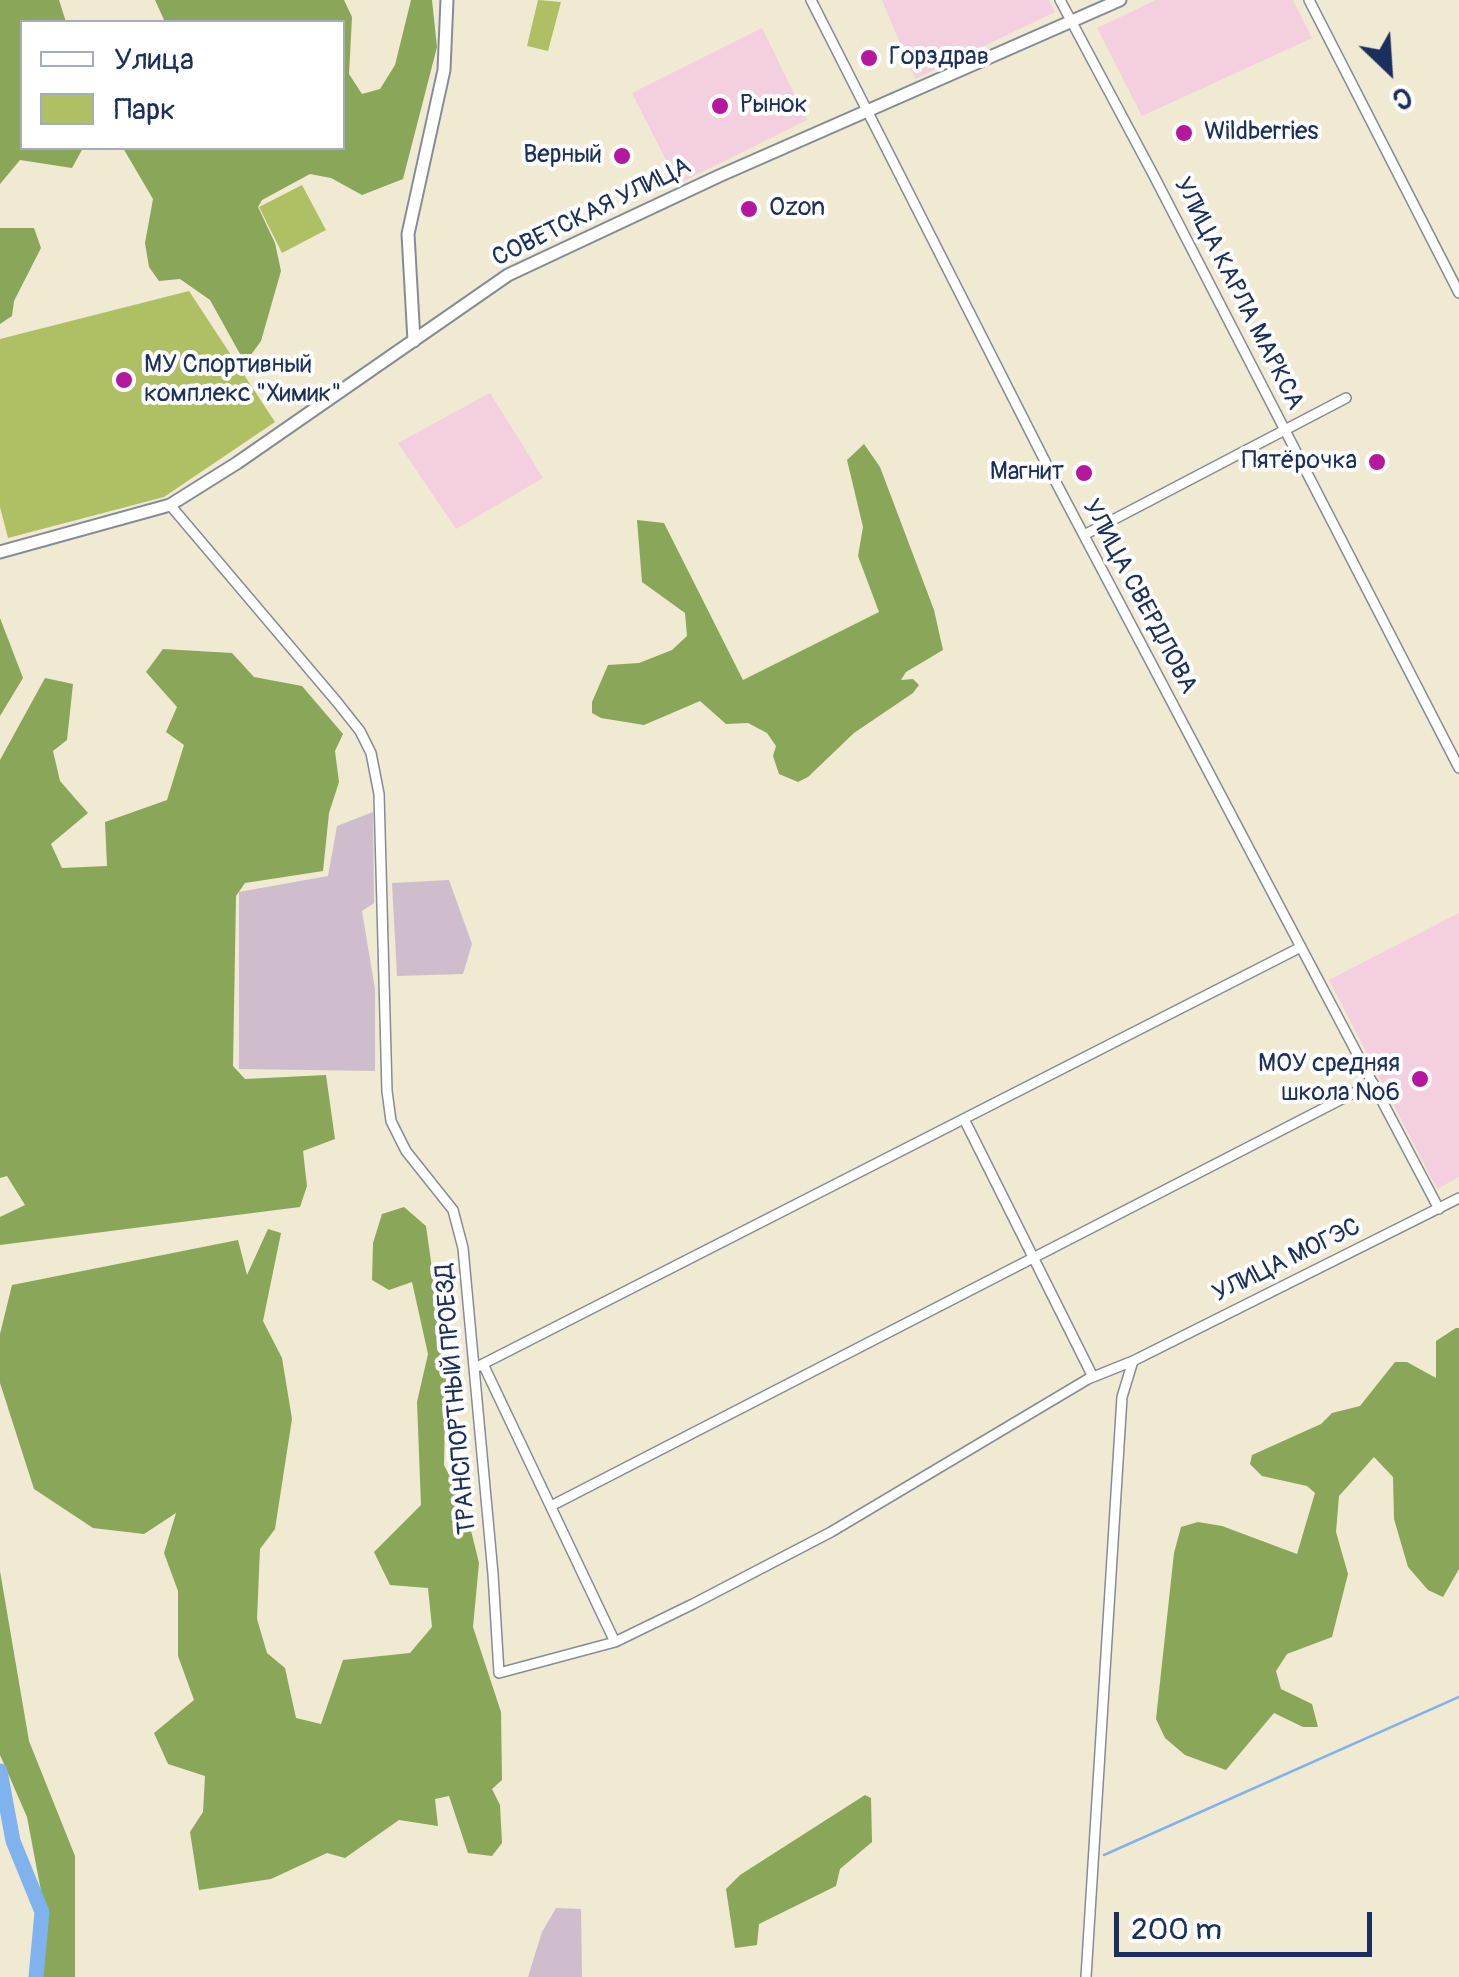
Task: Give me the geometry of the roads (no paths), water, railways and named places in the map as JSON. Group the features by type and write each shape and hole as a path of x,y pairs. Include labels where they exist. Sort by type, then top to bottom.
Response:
{"street":[{"path":"414,341 408,234 444,70 447,0"},
{"name":"УЛИЦА СВЕРДЛОВА","path":"811,0 1084,535 1439,1209"},
{"name":"УЛИЦА КАРЛА МАРКСА","path":"1060,0 1459,768"},
{"name":"СОВЕТСКАЯ УЛИЦА","path":"0,552 170,506 508,275 1120,0"},
{"path":"1309,0 1459,293"},
{"path":"1084,535 1346,398"},
{"name":"ТРАНСПОРТНЫЙ ПРОЕЗД","path":"170,506 337,702 372,753 379,794 386,1092 391,1122 406,1151 453,1210 463,1248 479,1366 499,1673 616,1642 831,1532 1093,1377 1133,1361"},
{"path":"616,1642 479,1366 1301,947"},
{"path":"551,1506 1372,1083"},
{"path":"964,1118 1093,1377"},
{"name":"УЛИЦА МОГЭС","path":"1133,1361 1459,1198"},
{"path":"1086,1977 1122,1397 1133,1361"}],"waterway":[{"path":"1104,1855 1459,1697"},
{"path":"0,1771 13,1841 42,1912 36,1977"}],"place":[{"name":"Горздрав","path":"869,58"},
{"name":"Рынок","path":"720,106"},
{"name":"Wildberries","path":"1184,133"},
{"name":"Верный","path":"622,156"},
{"name":"Ozon","path":"749,209"},
{"name":"МУ Спортивный комплекс \"Химик\"","path":"124,380"},
{"name":"Пятёрочка","path":"1377,462"},
{"name":"Магнит","path":"1084,473"},
{"name":"МОУ средняя школа №6","path":"1420,1079"}]}
